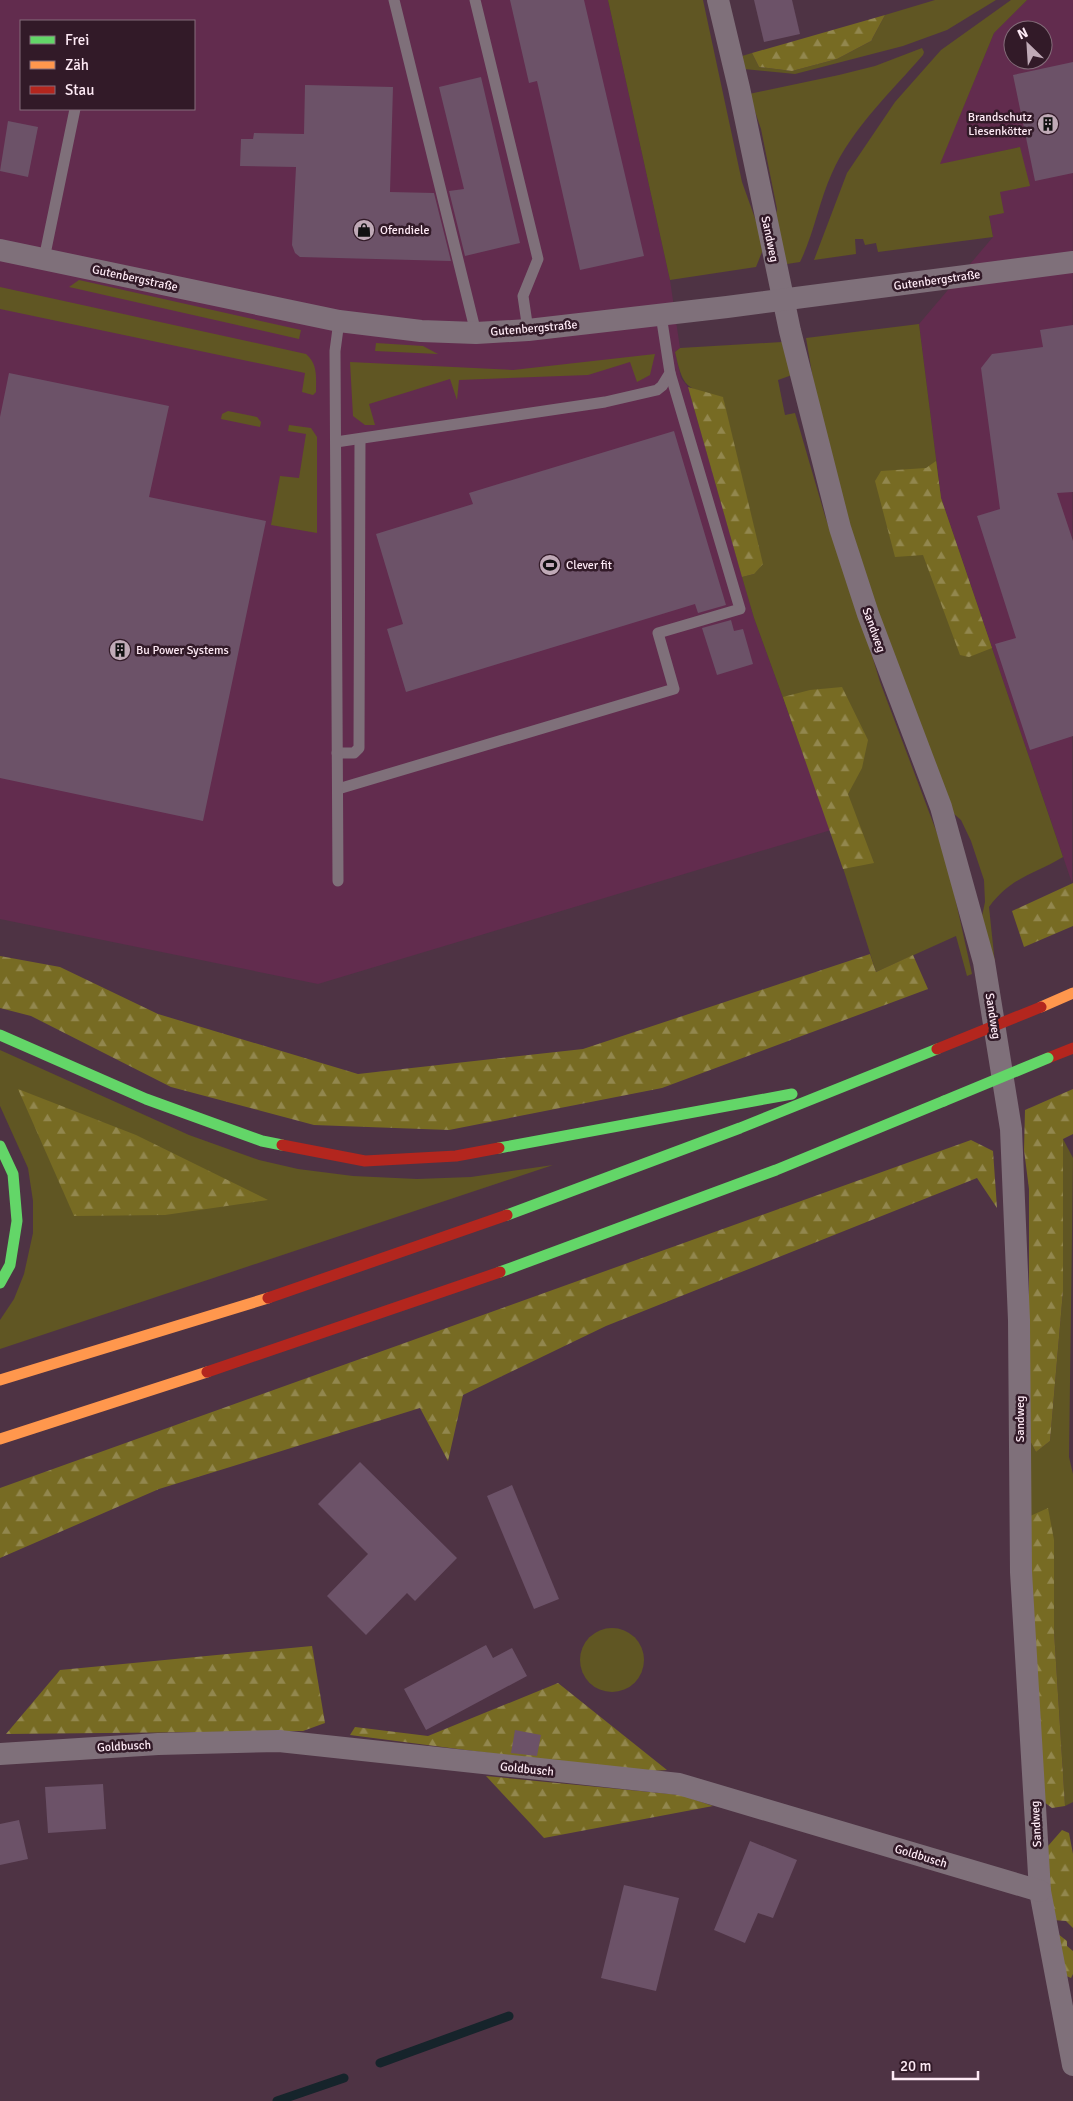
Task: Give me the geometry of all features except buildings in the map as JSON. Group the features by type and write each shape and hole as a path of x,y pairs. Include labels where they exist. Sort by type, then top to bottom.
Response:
{"highway":[{"path":"0,1380 261,1302 652,1162 865,1080 1073,993"},
{"path":"0,1035 146,1099 262,1141 365,1161 456,1156 621,1127 865,1080"},
{"path":"0,1439 474,1282 886,1127 1073,1048"},
{"path":"0,1146 13,1174 17,1221 10,1265 0,1283"}],"street":[{"name":"Sandweg","path":"718,0 740,88 783,300 840,528 868,614 941,807 984,962 1010,1129 1019,1320 1021,1572 1040,1891 1073,2065"},
{"name":"Gutenbergstraße","path":"0,250 339,321 420,330 476,333 528,330 662,315 1073,262"},
{"name":"Goldbusch","path":"0,1754 158,1744 279,1741 680,1784 1040,1891"}],"lane":[{"path":"394,0 476,333"},
{"path":"475,0 538,259 523,296 528,330"},
{"path":"44,259 75,110"},
{"path":"338,789 674,689 658,634 740,609 670,373 662,315"},
{"path":"338,880 335,351 339,321"},
{"path":"336,442 629,397 657,390 662,386 670,373"},
{"path":"338,754 354,753 358,748 360,439"}],"shaded area":[{"path":"0,0 608,0 670,280 680,348 675,352 681,378 688,387 754,618 831,830 318,984 0,919"},
{"path":"608,0 703,0 742,182 761,235 762,252 756,267 670,280"},
{"path":"935,0 996,0 947,30 903,46 795,74 744,69 742,56 752,53 759,67 792,71 837,59 871,41 885,15"},
{"path":"1011,0 1027,0 1007,20 1003,20 1003,24 994,33 940,164 1020,147 1030,186 1000,192 1004,213 989,216 993,237 878,252 876,243 865,245 863,239 855,239 856,254 814,260 847,173 895,102 941,50"},
{"path":"1027,0 1073,0 1072,883 941,498 919,324 993,237 989,215 1020,147 939,165 994,33 1003,24 1003,70 1053,70 1053,20 1007,20"},
{"path":"922,48 923,55 861,125 840,156 827,184 800,262 787,264 774,228 777,209 761,129 749,94 875,66"},
{"path":"79,280 301,330 299,339 69,287"},
{"path":"0,287 306,354 313,362 316,376 316,392 313,395 302,392 305,373 0,309"},
{"path":"919,324 941,498 1063,857 1014,883 997,897 989,907 995,964 982,916 985,902 984,880 971,841 961,820 946,807 850,536 814,385 806,338"},
{"path":"782,342 792,375 778,380 785,415 795,413 825,516 854,596 880,682 946,857 972,974 967,976 956,936 876,972 831,830 754,618 742,577 754,574 723,398 688,386 681,374 675,352 680,348"},
{"path":"376,343 423,346 438,354 375,351"},
{"path":"655,354 650,375 637,382 630,362 588,375 459,380 457,400 450,379 369,404 375,425 365,425 353,416 350,362 513,370"},
{"path":"228,411 257,417 261,422 260,427 221,419 222,414"},
{"path":"289,425 311,428 317,437 317,533 271,525 280,476 299,478 306,434 288,431"},
{"path":"0,1050 189,1135 259,1160 298,1169 353,1176 417,1179 471,1177 553,1165 0,1349 0,1320 14,1299 24,1274 33,1233 33,1201 28,1168 0,1106"},
{"path":"1063,1139 1073,1158 1069,1457 1073,1474 1073,1802 1065,1806 1054,1631 1054,1540 1028,1517 1029,1439 1036,1452 1050,1441 1063,1291"},
{"path":"606,1628 618,1628 635,1637 642,1648 644,1660 642,1672 635,1683 618,1692 606,1692 594,1687 585,1678 580,1666 580,1654 585,1642 594,1633"}],"green space":[{"path":"885,15 871,41 837,59 792,71 759,67 752,53"},
{"path":"688,387 723,397 763,564 754,574 742,577"},
{"path":"936,461 941,498 992,648 969,657 960,655 923,555 895,557 875,481 881,471 926,468"},
{"path":"842,687 868,740 862,768 848,794 874,863 843,869 783,697 810,690"},
{"path":"1073,883 1073,926 1024,947 1012,911"},
{"path":"870,954 876,972 913,955 928,989 662,1088 449,1130 314,1125 171,1087 31,1016 0,1008 0,956 60,967 158,1014 358,1074 583,1049"},
{"path":"18,1089 136,1135 268,1200 165,1215 74,1216"},
{"path":"1073,1089 1073,1134 1063,1139 1063,1291 1050,1441 1036,1452 1029,1439 1029,1189 1024,1150 1025,1110"},
{"path":"971,1140 993,1151 997,1208 977,1178 606,1326 463,1395 448,1461 420,1408 159,1489 0,1558 0,1488"},
{"path":"1048,1508 1054,1540 1054,1631 1065,1806 1052,1808 1044,1802 1028,1517"},
{"path":"312,1646 325,1723 303,1731 6,1734 60,1670"},
{"path":"558,1683 667,1770 635,1772 350,1735 355,1727 428,1736"},
{"path":"486,1776 681,1795 713,1806 544,1838"},
{"path":"1062,1830 1069,1833 1073,1854 1073,1928 1066,1921 1053,1920 1046,1874 1048,1846"},
{"path":"1053,1930 1067,1941 1067,1946 1073,1951 1073,1974 1071,1978 1062,1974"}],"waterway":[{"path":"380,2063 509,2016"},
{"path":"277,2101 344,2078"}],"traffic: fast":[{"path":"0,1035 146,1099 262,1141 282,1145"},
{"path":"507,1215 740,1128 937,1049"},
{"path":"944,1101 1048,1058"},
{"path":"499,1148 792,1094"},
{"path":"500,1272 776,1170 944,1101"},
{"path":"0,1146 13,1174 17,1221 10,1265 0,1283"}],"traffic: slow":[{"path":"1041,1007 1073,993"},
{"path":"0,1380 268,1298"},
{"path":"0,1439 207,1372"}],"traffic: jam":[{"path":"937,1049 1041,1007"},
{"path":"1048,1058 1073,1048"},
{"path":"282,1145 365,1161 456,1156 499,1148"},
{"path":"268,1298 507,1215"},
{"path":"207,1372 500,1272"}],"place":[{"name":"Brandschutz Liesenkötter","path":"1048,124"},
{"name":"Ofendiele","path":"364,230"},
{"name":"Clever fit","path":"550,565"},
{"name":"Bu Power Systems","path":"120,650"}]}
